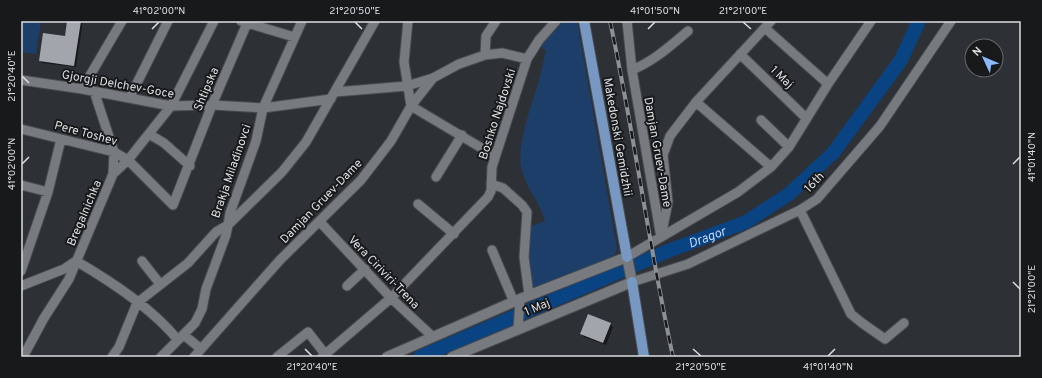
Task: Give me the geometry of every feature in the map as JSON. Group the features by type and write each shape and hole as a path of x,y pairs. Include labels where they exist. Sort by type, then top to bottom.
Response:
{"main road":[{"name":"Makedonski Gemidzhii","path":"584,21 626,257"},
{"path":"632,282 644,357"}],"street":[{"path":"82,89 122,21"},
{"path":"130,98 168,21"},
{"name":"Bregalnichka","path":"113,174 128,160 171,106 214,21"},
{"name":"Brakja Miladinovci","path":"112,357 119,347 137,303 188,263 216,232 228,225 230,213 256,141 263,108 302,21"},
{"path":"161,357 195,322 202,309 206,288 228,225 282,172 306,142 375,21"},
{"path":"408,21 404,62 411,106 495,156"},
{"path":"485,55 486,36 496,21"},
{"path":"527,59 539,40 556,21"},
{"name":"Damjan Gruev-Dame","path":"627,21 632,70 660,237"},
{"name":"1 Maj","path":"387,357 626,257 738,192 771,166 789,147 828,84 872,21"},
{"name":"16th","path":"632,282 688,264 800,210 817,199 880,126 951,21"},
{"name":"Shtipska","path":"173,205 190,166 212,105 246,22 294,37"},
{"name":"1 Maj","path":"660,237 668,202 663,155 670,136 696,102 768,24 828,84"},
{"path":"632,70 644,65 663,52 688,30"},
{"name":"Damjan Gruev-Dame","path":"194,357 280,260 361,180 391,141 411,106 433,78 459,64 485,55 502,53 527,59"},
{"name":"1 Maj","path":"740,54 806,118"},
{"name":"Boshko Najdovski","path":"323,356 391,298 484,202 491,191 492,167 495,156 506,127 527,59"},
{"name":"Gjorgji Delchev-Goce","path":"21,80 82,89 171,106 212,105 263,108 333,96 407,86 433,78"},
{"name":"Bregalnichka","path":"23,357 44,318 69,279 113,174 114,152 94,92"},
{"path":"696,102 771,166"},
{"path":"761,120 789,147"},
{"name":"Pere Toshev","path":"21,129 114,152 128,160 173,205"},
{"path":"148,134 164,144 190,166"},
{"path":"436,177 462,135"},
{"path":"21,271 48,192 62,139"},
{"name":"1 Maj","path":"491,184 503,188 522,205 527,212 521,300"},
{"path":"21,185 48,192"},
{"path":"418,204 454,234"},
{"path":"800,210 851,314 885,339 904,323"},
{"name":"Vera Ciriviri-Trena","path":"320,222 391,298 433,337"},
{"name":"1 Maj","path":"492,250 521,300"},
{"path":"626,257 632,282"},
{"path":"21,286 64,269 76,261 113,282 181,338 201,350"},
{"path":"142,261 160,284"},
{"path":"64,269 69,279"},
{"path":"348,286 365,269"},
{"name":"1 Maj","path":"452,357 518,327 632,282"},
{"path":"518,327 521,300"},
{"path":"277,357 308,332 323,356"}],"shaded area":[{"path":"21,21 41,21 36,54 21,52"},
{"path":"564,21 577,21 617,249 615,254 611,257 536,290 532,288 528,273 529,227 545,221 522,171 520,162 522,140 546,51 540,46"}],"building":[{"path":"67,21 81,21 74,66 39,61 43,33 65,36"},
{"path":"588,314 611,323 603,343 580,334"}],"waterway":[{"name":"Dragor","path":"420,357 668,251 746,222 789,194 833,153 901,60 919,21"}],"railway":[{"path":"610,21 627,105 656,273 673,357"}]}
